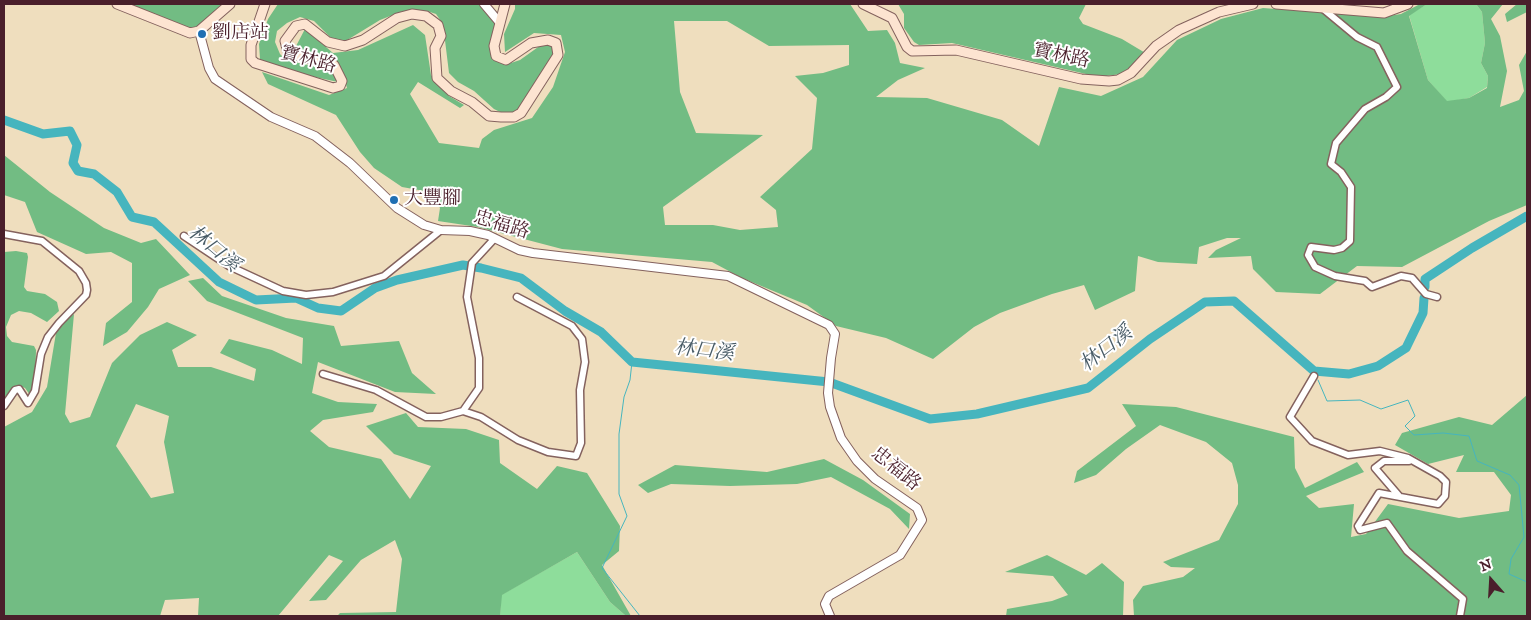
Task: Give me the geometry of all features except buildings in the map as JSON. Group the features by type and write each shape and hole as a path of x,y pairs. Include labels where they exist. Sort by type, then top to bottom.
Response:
{"main road":[{"path":"117,4 183,32 199,31 230,4"},
{"name":"寶林路","path":"265,4 250,46 251,59 255,63 336,88 342,84 342,78 334,65 290,54 286,41 296,26 306,24 328,42 344,46 363,40 397,18 412,14 426,16 438,24 441,36 435,48 437,78 451,91 472,102 489,116 514,117 521,113 548,72 558,54 558,50 556,43 539,40 531,43 506,60 500,59 494,52 494,46 506,4"},
{"name":"寶林路","path":"863,4 892,18 907,47 912,51 956,50 1081,79 1109,81 1118,80 1131,72 1166,37 1202,19 1253,4"},
{"path":"1276,4 1384,13 1408,4"}],"street":[{"path":"484,4 500,24"},
{"path":"1321,7 1357,37 1377,47 1397,87 1386,98 1365,109 1336,143 1331,164 1341,172 1351,187 1350,241 1342,248 1334,250 1311,247 1308,255 1315,268 1336,276 1365,281 1372,287 1401,276 1412,278 1426,294 1437,297"},
{"name":"忠福路","path":"199,31 209,68 215,79 271,117 315,136 350,163 397,208 424,225 441,230 470,231 495,238 519,250 533,253 728,276 829,325 835,334 828,393 834,420 849,450 876,479 917,508 922,520 900,555 829,596 826,604 830,616"},
{"path":"184,236 229,266 283,291 306,295 333,292 384,276 441,230"},
{"path":"4,234 42,240 79,271 86,283 87,290 86,295 48,337 41,354 35,391 28,402 19,389 15,390 4,406"},
{"path":"462,411 479,388 479,358 467,297 472,262 495,238"},
{"path":"323,374 376,390 426,417 441,417 462,411 481,417 518,440 548,452 576,456 581,443 580,390 585,362 582,339 572,326 517,297"},
{"path":"1314,376 1290,417 1312,441 1348,455 1380,451 1413,461 1440,476 1446,482 1445,496 1438,504 1380,493 1358,526 1360,530 1387,523 1407,551 1463,599 1460,616"},
{"path":"1399,496 1375,468 1384,461 1413,461"}],"green space":[{"path":"120,4 237,4 192,32"},
{"path":"278,4 479,4 496,20 496,41 502,62 508,64 520,60 541,45 547,44 553,46 557,54 523,109 511,113 502,113 494,109 474,91 458,82 449,73 443,24 436,14 427,11 403,11 380,20 344,42 335,42 314,21 300,17 287,23 277,31 275,42 280,54 286,60 335,71 338,82 268,67 260,59 259,44 268,19"},
{"path":"515,4 850,4 868,31 887,30 895,43 900,63 925,68 898,80 876,97 927,98 1002,120 1039,146 1059,87 1101,96 1143,77 1177,40 1221,19 1263,8 1382,17 1401,14 1420,4 1427,4 1409,16 1428,80 1447,101 1469,98 1487,88 1488,76 1481,63 1485,43 1482,12 1476,4 1503,4 1491,19 1500,36 1507,71 1500,107 1519,100 1524,91 1519,65 1527,51 1527,205 1489,221 1402,267 1357,266 1320,294 1276,292 1253,269 1251,256 1208,258 1216,250 1241,238 1227,238 1199,247 1197,264 1158,262 1138,256 1135,291 1095,310 1084,285 1052,294 1000,313 974,327 933,359 886,338 836,326 807,305 742,278 712,262 562,249 478,227 438,221 440,208 430,192 402,187 374,168 360,152 336,115 268,84 262,72 329,95 347,88 344,78 333,60 295,48 305,29 333,53 358,50 413,25 425,35 431,75 449,96 464,105 460,108 418,82 410,94 439,143 479,148 482,139 494,130 532,118 553,87 565,52 561,35 534,33 505,52 504,34 515,9","holes":["674,21 727,21 769,46 849,45 849,65 823,73 795,76 817,98 812,149 760,197 776,210 778,227 740,230 713,225 665,225 663,207 763,135 696,133 680,92"]},
{"path":"898,4 1086,4 1079,18 1083,24 1122,39 1147,54 1128,73 1099,77 952,43 919,45 914,42 904,28 904,14"},
{"path":"1427,4 1476,4 1482,12 1485,43 1481,63 1488,76 1487,87 1469,98 1447,102 1428,80 1409,15"},
{"path":"1517,4 1527,4 1527,12 1507,22 1505,14"},
{"path":"4,155 50,192 104,228 141,243 156,239 190,275 159,289 148,307 127,332 103,346 106,323 132,302 132,263 111,252 86,254 37,232 25,202 4,195"},
{"path":"16,251 27,253 28,257 24,287 27,291 45,294 57,302 59,311 47,322 31,313 19,311 11,315 6,327 7,336 12,342 34,346 36,350 35,389 30,395 25,388 18,385 4,400 4,252"},
{"path":"203,278 222,296 286,318 334,326 341,346 399,341 412,373 436,394 395,392 318,362 312,393 338,402 377,404 373,412 323,420 310,431 329,447 381,459 410,499 431,466 394,454 366,426 406,413 418,427 466,429 499,440 500,463 537,489 557,466 587,473 620,526 619,551 602,565 631,616 626,616 610,602 577,552 502,595 500,616 337,616 340,613 396,612 402,559 395,540 361,560 326,600 309,601 343,561 329,555 278,616 198,616 199,598 165,600 160,616 4,616 4,427 32,412 47,387 57,327 74,314 65,414 70,423 90,417 112,363 140,335 167,322 197,335 172,350 178,367 211,367 254,381 256,369 220,353 229,339 272,350 302,364 303,338 207,301 188,281","holes":["136,404 169,416 164,442 174,493 151,498 116,446"]},
{"path":"1527,395 1527,616 1134,616 1133,600 1143,586 1183,577 1195,568 1171,567 1163,562 1219,540 1238,504 1238,485 1232,463 1206,442 1160,425 1126,449 1096,475 1074,483 1077,471 1136,426 1122,404 1176,407 1294,437 1295,468 1305,488 1357,462 1364,472 1306,496 1319,508 1354,504 1351,537 1366,534 1388,504 1459,518 1509,511 1511,495 1494,472 1456,472 1464,455 1428,464 1395,445 1402,433 1459,417 1492,425"},
{"path":"824,459 863,480 910,514 909,529 890,509 831,477 797,484 730,486 671,484 648,493 638,485 675,465 767,472"},
{"path":"577,552 610,602 626,616 500,616 501,595"},
{"path":"1047,555 1086,575 1102,563 1124,582 1123,616 1006,616 1007,609 1052,601 1068,595 1053,576 1005,572"}],"waterway":[{"name":"林口溪","path":"4,120 43,134 70,131 77,145 73,163 78,171 94,174 117,192 132,217 154,222 219,282 256,300 296,298 318,308 341,311 375,288 397,280 463,265 481,268 521,278 565,311 601,332 632,362 829,382 930,419 977,414 1088,388 1150,339 1205,302 1234,301 1314,371 1349,374 1378,366 1406,348 1423,313 1424,298"},
{"name":"林口溪","path":"1425,287 1425,279 1472,248 1527,216"},
{"path":"632,362 630,380 624,397 619,434 619,494 627,516 602,568 640,616"},
{"path":"1318,380 1327,401 1360,400 1381,409 1408,400 1415,416 1405,426 1414,435 1443,433 1469,436 1477,461 1510,475 1519,485 1524,537 1511,559 1509,574 1527,582"}],"place":[{"name":"劉店站","path":"202,34"},
{"name":"大豐腳","path":"394,200"}]}
